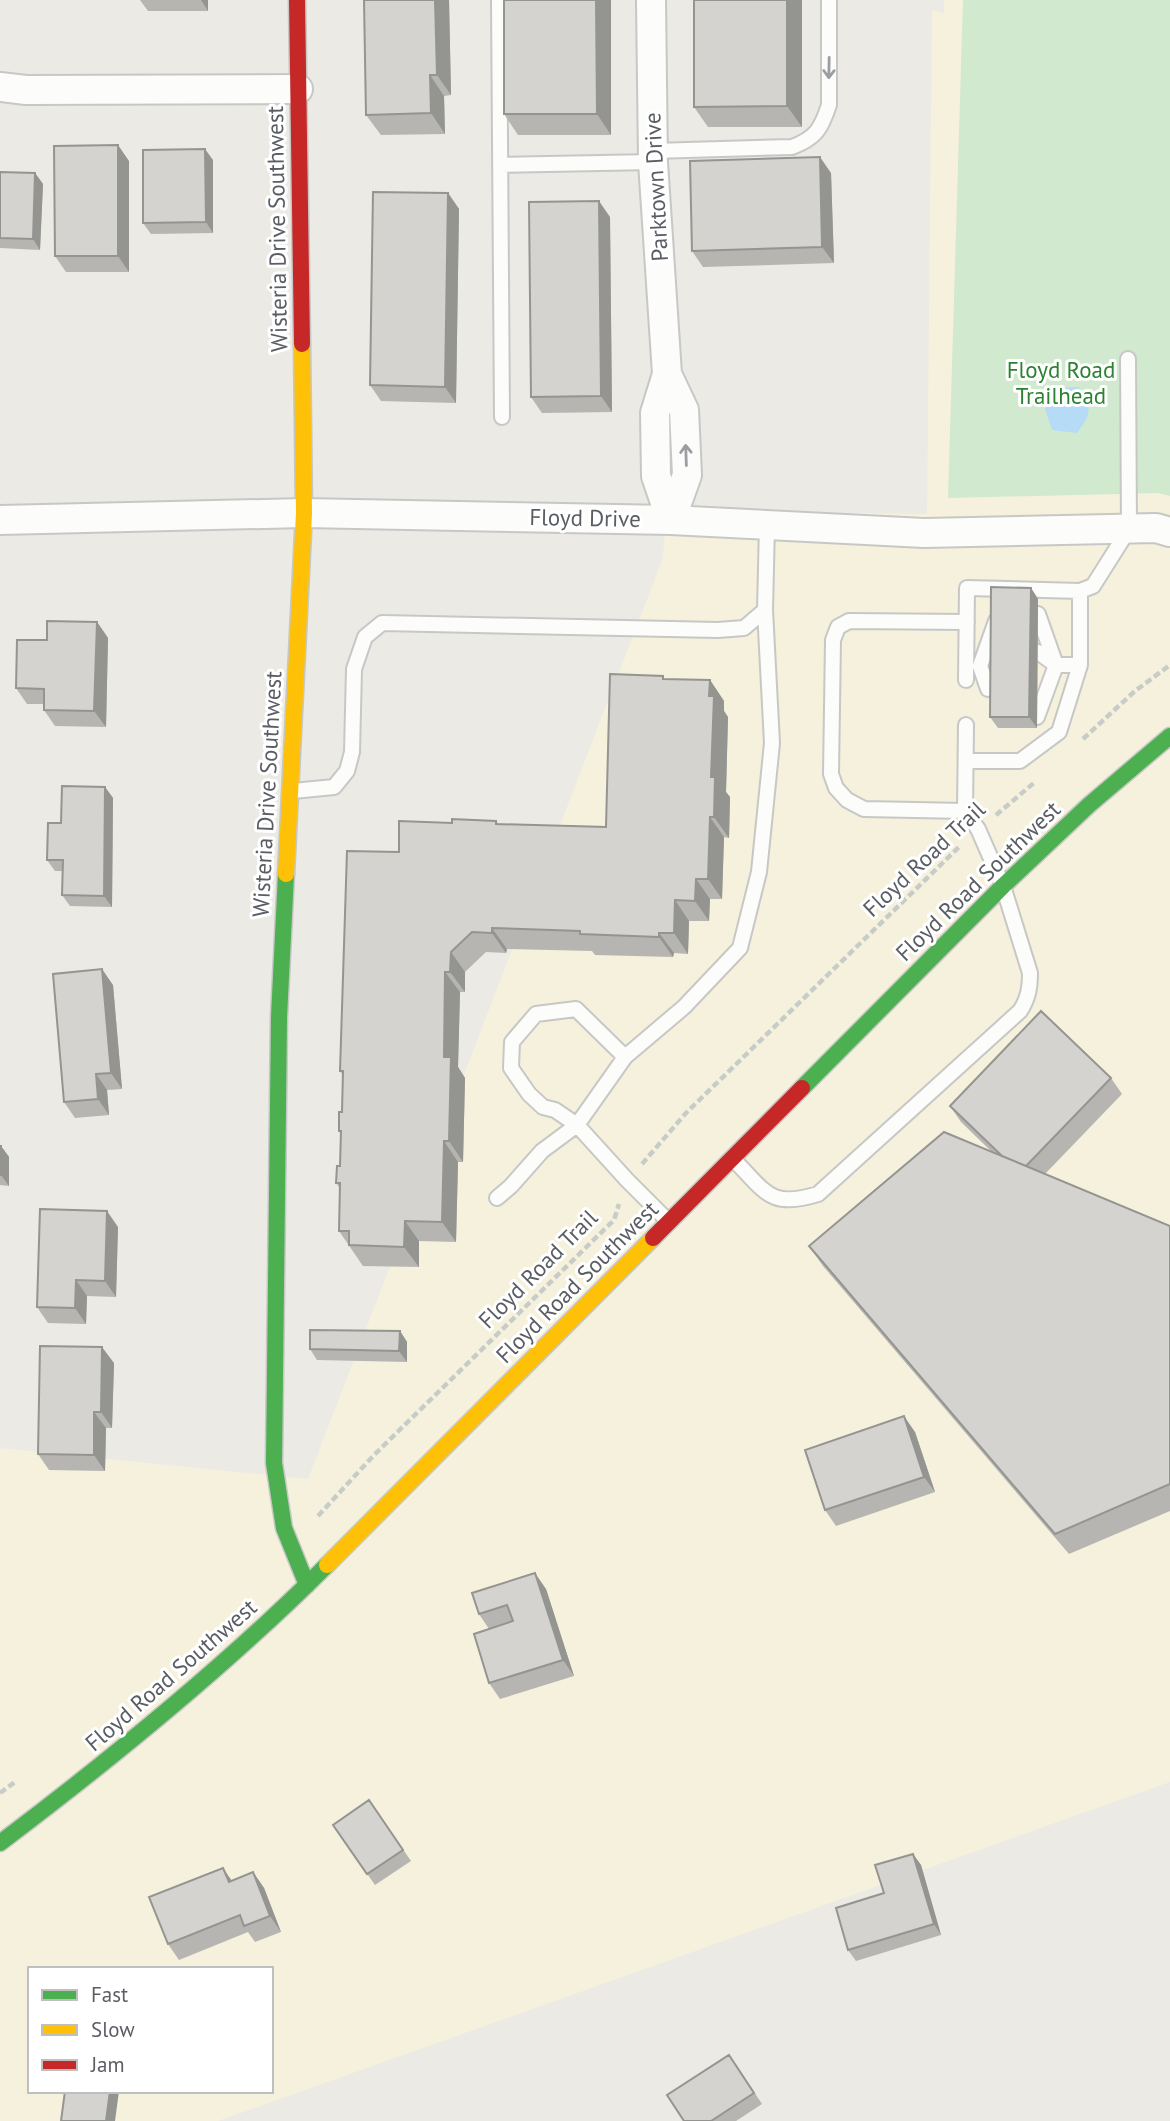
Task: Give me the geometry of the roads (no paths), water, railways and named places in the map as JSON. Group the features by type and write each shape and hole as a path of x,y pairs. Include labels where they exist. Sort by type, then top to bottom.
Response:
{"main road":[{"name":"Wisteria Drive Southwest","path":"297,0 304,513 279,1017 274,1463 284,1528 307,1585"},
{"name":"Floyd Road Southwest","path":"0,1843 131,1742 224,1662 307,1585 1003,886 1089,804 1170,736"}],"street":[{"name":"Parktown Drive","path":"651,0 653,157 667,374 655,413 656,476 671,520"},
{"path":"0,87 26,90 298,89"},
{"name":"Floyd Drive","path":"0,520 304,513 671,520 924,533 1129,528 1156,528 1170,532"}],"lane":[{"path":"499,0 502,417"},
{"path":"500,165 792,147 811,140 829,105 829,0"},
{"path":"993,688 971,671 967,588 1080,592 1093,586 1129,528 1128,359"},
{"path":"497,1198 542,1151 576,1125 625,1057 684,1007 740,948 759,872 772,743 765,610 767,525"},
{"path":"966,761 1020,761 1059,732 1080,665 1080,592"},
{"path":"290,791 334,788 347,771 352,751 354,669 365,637 383,623 718,630 744,628 765,610"},
{"path":"971,671 999,614"},
{"path":"1037,718 1056,665 1038,614"},
{"path":"965,811 864,809 847,800 836,788 831,774 833,640 838,627 849,621 967,622"},
{"path":"971,671 999,652"},
{"path":"1038,652 1056,665 1080,665"},
{"path":"1037,688 1056,665"},
{"path":"733,1159 771,1197 784,1201 818,1194 1020,1012 1030,988 1030,973 1003,886 978,829 965,811 966,725"},
{"path":"625,1057 576,1009 536,1014 512,1042 511,1068 529,1094 543,1107 555,1110 576,1125 627,1181 670,1222"}],"water":[{"path":"1079,387 1088,406 1082,426 1077,433 1052,430 1045,409 1057,388"}],"park label":[{"name":"Floyd Road Trailhead","path":"1061,383"}]}
